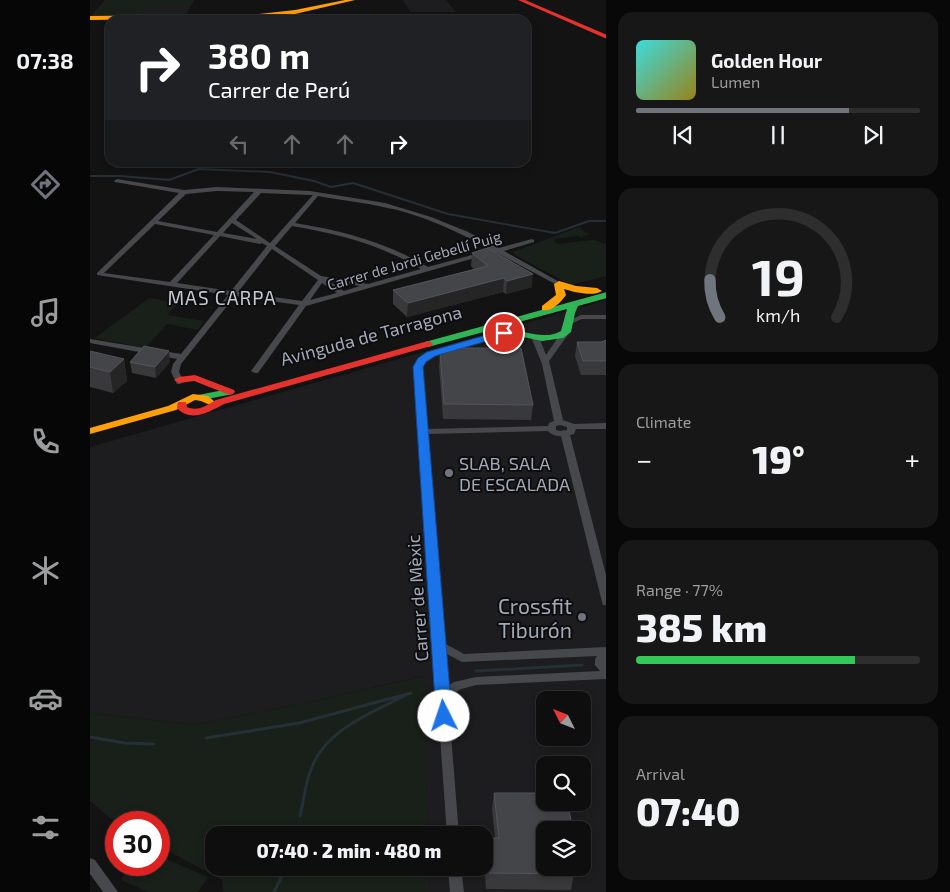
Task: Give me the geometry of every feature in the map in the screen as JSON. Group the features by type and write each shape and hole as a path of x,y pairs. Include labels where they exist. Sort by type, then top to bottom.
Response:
{"main road":[{"path":"268,15 295,12 352,0"},
{"path":"515,0 543,8"},
{"path":"521,0 606,36"},
{"path":"528,0 560,11"},
{"path":"533,0 606,31"},
{"path":"90,18 105,18"},
{"path":"533,336 528,326 529,316 555,302 561,295 559,284 575,289 603,291"},
{"name":"Avinguda de Tarragona","path":"603,291 575,303 220,402 201,412 185,406 190,398 231,392 555,302 603,291"},
{"path":"484,328 510,330 533,336 554,338 567,328 570,313 575,303"},
{"path":"180,381 195,378 231,392"},
{"path":"180,381 209,401 210,408"},
{"path":"180,381 185,406"},
{"path":"90,431 185,406"},
{"path":"90,439 159,419 185,406"}],"street":[{"path":"117,181 184,192 217,189 317,194 364,201 407,211 456,228 496,248 559,284"},
{"path":"172,284 260,190"},
{"path":"184,192 99,274 305,304"},
{"path":"180,381 175,372 176,364 233,294 269,245 317,194"},
{"path":"232,220 342,293"},
{"path":"155,222 219,233 269,245"},
{"path":"290,224 336,232 392,249 427,270"},
{"name":"Carrer de Jordi Gebellí Puig","path":"305,304 427,270 496,248 532,241"},
{"path":"319,278 368,286"},
{"path":"255,371 305,304 319,278"},
{"path":"544,361 550,357 567,328 580,317 606,317"},
{"name":"Carrer de Mèxic","path":"452,826 418,367 422,360 431,354 504,333 533,336"},
{"path":"533,336 544,361 559,422"},
{"path":"91,343 182,357"},
{"path":"551,428 552,425 559,422 568,424 606,602"},
{"path":"423,432 551,428 556,433 606,426"},
{"path":"439,645 462,658 606,651"},
{"path":"442,696 458,685 476,682 606,674 600,659 606,651"},
{"path":"90,864 111,892"},
{"path":"456,876 457,892"}],"shaded area":[{"path":"105,0 194,0 191,6 145,6 140,15 91,16"},
{"path":"403,0 446,0 456,12 410,12"},
{"path":"145,6 191,6 186,15 140,15"},
{"path":"579,227 590,235 583,236 582,238 578,236 553,239 557,244 594,240 606,244 606,276 571,285 515,255 513,252"},
{"path":"149,298 178,303 167,315 204,321 198,330 167,324 145,348 95,338"},
{"path":"606,300 606,892 430,892 429,876 493,876 493,826 428,826 422,676 311,702 194,725 90,713 90,447"},
{"path":"423,676 428,826 205,826 205,871 170,852 170,811 105,811 105,814 90,801 90,713 194,725 311,702"},
{"path":"170,861 208,877 198,892 148,892 121,880 124,876 170,876"},
{"path":"215,876 429,876 430,892 223,892 222,880"}],"building":[{"path":"487,248 533,274 507,281 504,278 408,303 393,290 488,266 472,253"},
{"path":"606,340 606,361 583,361 577,342"},
{"path":"144,346 169,351 155,367 130,362"},
{"path":"448,348 521,348 533,405 444,404 440,351 449,351"},
{"path":"90,351 124,359 110,372 90,367"},
{"path":"494,793 536,793 536,811 569,811 571,821 536,821 536,874 493,873 493,838 499,838"}],"waterway":[{"path":"90,176 120,176 169,180 199,169 270,172 314,181 331,187 353,183 448,214 555,233 589,221 606,221"},
{"path":"476,671 582,665"},
{"path":"206,738 299,723 411,693"},
{"path":"300,816 306,785 312,767 328,743 351,724 404,696"},
{"path":"90,737 125,743 154,744"},
{"path":"274,892 282,876"}],"traffic: fast":[{"path":"428,344 606,295"},
{"path":"495,329 532,337 551,338 559,336 566,332 570,313 575,303"},
{"path":"202,397 229,392"}],"traffic: slow":[{"path":"268,15 295,12 352,0"},
{"path":"90,18 105,18"},
{"path":"559,284 575,289 597,291"},
{"path":"545,308 555,302 561,295 559,284"},
{"path":"90,431 172,408 193,397 204,398 210,402"}],"traffic: jam":[{"path":"521,0 606,37"},
{"path":"182,404 182,408 187,411 197,412 206,410 220,402 428,344"},
{"path":"179,380 195,378 230,392"}],"place":[{"name":"SLAB, SALA DE ESCALADA","path":"449,473"},
{"name":"Crossfit Tiburón","path":"582,617"}],"district":[{"name":"MAS CARPA","path":"222,297"}],"route":[{"path":"444,716 418,367 422,360 431,354 504,333"}]}
